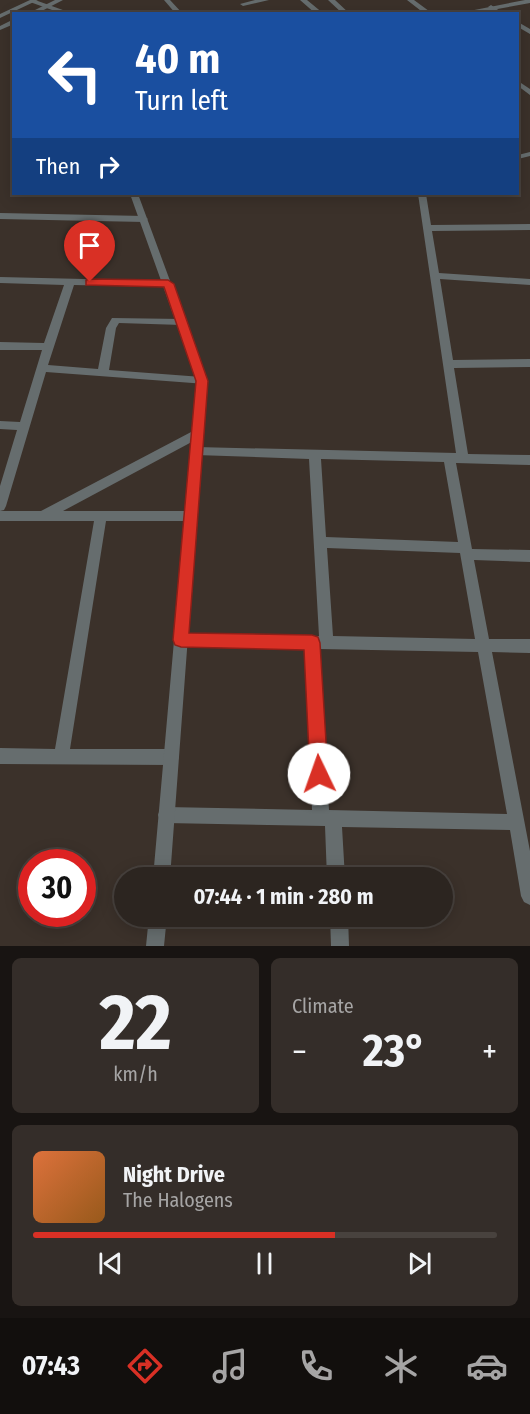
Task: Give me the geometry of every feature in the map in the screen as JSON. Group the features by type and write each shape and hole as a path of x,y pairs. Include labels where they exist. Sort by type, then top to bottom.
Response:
{"street":[{"path":"34,12 60,0"},
{"path":"167,0 176,12"},
{"path":"243,4 266,0"},
{"path":"303,0 318,12"},
{"path":"331,0 345,12"},
{"path":"410,0 427,12"},
{"path":"0,16 34,1 65,12"},
{"path":"467,12 530,2"},
{"path":"491,7 498,12"},
{"path":"134,195 202,381 162,867"},
{"path":"422,195 449,364 466,551 530,896"},
{"path":"0,216 144,219"},
{"path":"428,228 530,227"},
{"path":"435,276 530,282"},
{"path":"0,280 168,284"},
{"path":"0,506 70,282"},
{"path":"103,373 111,328 116,320 182,322"},
{"path":"0,346 48,347"},
{"path":"449,364 530,363"},
{"path":"42,368 202,381"},
{"path":"0,425 24,426"},
{"path":"44,516 198,434"},
{"path":"196,451 530,460"},
{"path":"315,454 320,542 319,643 327,818 334,867"},
{"path":"0,516 191,516"},
{"path":"61,756 101,516"},
{"path":"320,542 530,556"},
{"path":"181,640 530,646"},
{"path":"0,756 171,757"},
{"path":"166,815 516,822"},
{"path":"155,946 157,927"},
{"path":"339,927 340,946"}],"route":[{"path":"90,282 168,284 202,381 181,640 312,643 319,774"}]}
